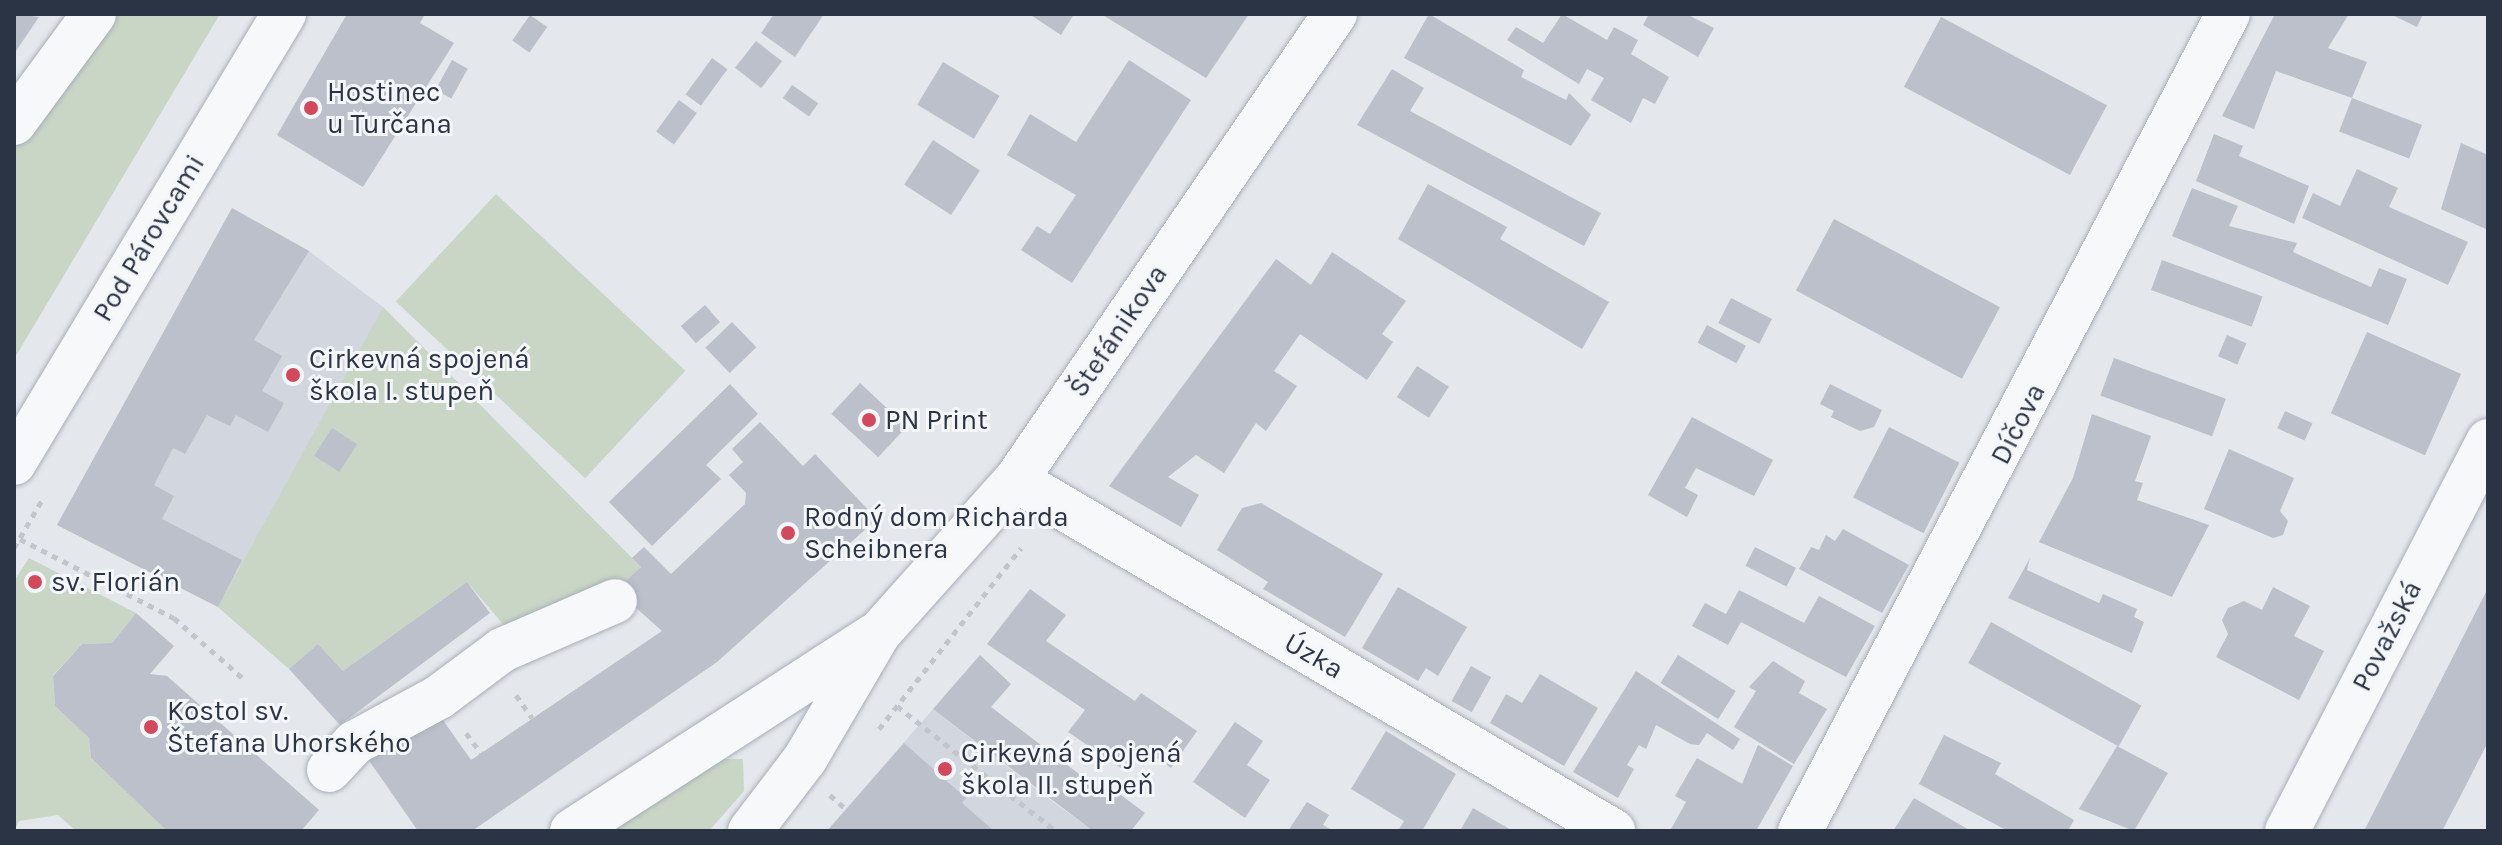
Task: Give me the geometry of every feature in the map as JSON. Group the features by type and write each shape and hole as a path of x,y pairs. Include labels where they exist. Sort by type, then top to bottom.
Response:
{"street":[{"path":"14,123 94,14"},
{"name":"Pod Párovcami","path":"14,463 284,14"},
{"name":"Štefánikova","path":"750,831 805,759 879,633 1016,480 1335,14"},
{"name":"Díčova","path":"1800,831 2228,14"},
{"name":"Považská","path":"2287,831 2488,441"},
{"name":"Úzka","path":"1016,480 1613,831"},
{"path":"329,770 354,743 439,697 502,650 615,601"},
{"name":"Štefánikova","path":"572,831 879,633"}],"path":[{"path":"20,539 174,618 245,680"},
{"path":"869,740 1024,543"},
{"path":"897,706 1056,831"},
{"path":"818,802 833,784"},
{"path":"827,792 846,809"}],"shaded area":[{"name":"Cirkevná spojená škola I. stupeň","path":"232,208 309,251 383,307 493,418 241,627 218,607 57,525"},
{"name":"Cirkevná spojená škola II. stupeň","path":"933,709 1045,796 1093,831 827,831"}],"green space":[{"path":"107,14 220,14 14,359 14,145"},
{"path":"496,194 685,371 585,478 396,302"},
{"path":"383,307 641,567 616,590 508,630 467,582 343,671 318,644 289,669 218,607"},
{"path":"29,558 136,613 112,643 82,644 53,675 55,706 89,738 91,758 167,831 76,831 58,815 19,821 14,831 14,581"},
{"path":"711,759 743,759 744,791 709,831 608,831"}],"building":[{"path":"14,14 39,17 14,54"},
{"path":"347,14 425,14 420,23 454,43 363,187 277,135"},
{"path":"774,14 824,14 795,57 761,33"},
{"path":"1029,14 1074,14 1061,35"},
{"path":"1101,14 1249,14 1206,78"},
{"path":"1429,14 1524,70 1521,77 1566,100 1569,93 1591,115 1571,146 1404,58"},
{"path":"1562,14 1607,40 1614,27 1638,40 1631,54 1669,77 1655,104 1643,98 1631,123 1591,100 1604,78 1587,69 1579,84 1507,40 1516,27 1543,43"},
{"path":"1649,14 1686,14 1714,28 1698,57 1643,25"},
{"path":"2275,14 2349,14 2328,48 2367,62 2352,98 2276,71 2254,129 2222,116"},
{"path":"2390,14 2423,14 2417,27"},
{"path":"530,15 547,27 529,52 512,40"},
{"path":"1941,17 2107,105 2070,175 1904,87"},
{"path":"756,41 782,61 761,88 735,68"},
{"path":"712,58 727,69 701,106 686,94"},
{"path":"452,60 468,69 451,98 436,90"},
{"path":"1129,60 1191,100 1072,283 1021,250 1037,226 1050,234 1076,195 1007,155 1030,114 1076,142"},
{"path":"943,62 1000,96 974,139 917,105"},
{"path":"1392,69 1424,88 1410,111 1601,213 1584,246 1357,125"},
{"path":"792,85 818,103 809,116 783,98"},
{"path":"2352,98 2422,125 2409,158 2339,132"},
{"path":"679,100 697,113 674,144 656,132"},
{"path":"2214,134 2243,146 2239,156 2309,186 2294,224 2196,181"},
{"path":"933,140 980,170 951,215 904,184"},
{"path":"2461,143 2488,155 2488,230 2441,209"},
{"path":"2357,169 2398,188 2389,207 2468,242 2448,285 2302,218 2313,193 2340,206"},
{"path":"1428,184 1507,227 1500,239 1609,302 1582,349 1398,239"},
{"path":"2192,188 2238,206 2229,226 2297,243 2293,252 2371,287 2379,268 2407,279 2388,325 2172,236"},
{"path":"232,208 309,251 254,340 282,356 262,391 284,403 268,432 236,415 230,426 207,415 185,454 173,448 154,485 174,496 162,519 242,560 218,607 57,525"},
{"path":"1834,219 2000,307 1962,379 1796,291"},
{"path":"1332,252 1406,301 1382,334 1393,342 1367,380 1300,334 1274,371 1297,386 1266,431 1256,423 1224,473 1196,455 1168,477 1199,495 1181,527 1109,486 1276,259 1311,285"},
{"path":"2162,260 2263,297 2252,327 2151,290"},
{"path":"1731,298 1772,319 1759,344 1718,323"},
{"path":"705,305 720,322 696,343 681,326"},
{"path":"732,322 756,347 730,373 705,348"},
{"path":"1707,325 1746,346 1736,363 1698,343"},
{"path":"2367,332 2461,374 2425,455 2331,413"},
{"path":"2227,335 2246,343 2237,364 2218,356"},
{"path":"2114,358 2226,399 2212,436 2100,396"},
{"path":"1417,366 1449,387 1429,418 1397,397"},
{"name":"PN Print","path":"860,383 907,427 878,457 831,414"},
{"path":"730,384 758,414 706,465 721,479 652,546 609,502"},
{"path":"1830,384 1882,410 1874,427 1860,431 1831,417 1834,411 1820,404"},
{"path":"2285,411 2312,423 2305,441 2277,428"},
{"path":"2092,414 2151,436 2135,481 2143,483 2137,500 2209,525 2172,597 2039,542 2073,478"},
{"path":"1692,417 1773,460 1754,496 1696,468 1685,488 1698,495 1687,517 1648,495"},
{"path":"760,422 803,466 815,454 877,519 717,662 472,831 418,831 368,759 440,716 471,760 662,631 616,590 641,567 632,558 644,547 671,574 745,504 746,493 729,475 743,462 732,449"},
{"path":"1889,427 1959,463 1924,533 1853,497"},
{"path":"332,428 357,444 339,472 314,456"},
{"path":"2229,449 2294,478 2280,511 2288,521 2283,535 2273,538 2204,509"},
{"path":"1261,503 1383,574 1345,637 1263,589 1268,582 1217,550 1242,508"},
{"path":"1843,529 1909,565 1882,613 1799,569 1811,547 1819,550 1826,535 1835,541"},
{"path":"1755,547 1796,568 1786,587 1745,566"},
{"path":"2030,558 2027,570 2099,603 2103,594 2137,609 2134,617 2144,622 2132,653 2008,598"},
{"path":"467,582 490,613 340,725 289,669 318,644 343,671"},
{"path":"1398,587 1467,627 1438,676 1426,668 1418,681 1362,648"},
{"path":"2273,587 2310,606 2294,636 2324,651 2299,700 2216,657 2228,634 2222,620 2228,608 2244,601 2262,610"},
{"path":"2488,588 2488,742 2462,793 2442,831 2364,831"},
{"path":"1030,589 1066,615 1046,641 1135,701 1141,693 1197,731 1171,768 1141,747 1124,770 1068,732 1085,710 987,644"},
{"path":"1739,590 1804,623 1819,596 1875,626 1846,677 1741,622 1728,645 1692,626 1705,603 1726,614"},
{"name":"Kostol sv. Štefana Uhorského","path":"136,613 174,646 150,674 167,676 319,810 301,831 167,831 91,758 89,738 55,706 53,676 82,644 112,643"},
{"path":"1991,622 2141,705 2119,746 1968,663"},
{"path":"980,655 1011,684 991,707 1108,796 1113,789 1145,813 1131,831 1093,831 933,709"},
{"path":"1678,655 1736,691 1718,719 1661,683"},
{"path":"1773,661 1805,681 1799,693 1827,709 1794,764 1734,727 1756,691 1749,687"},
{"path":"1471,666 1491,677 1472,712 1452,701"},
{"path":"1636,671 1740,739 1733,750 1707,733 1699,745 1690,744 1656,725 1646,749 1639,745 1627,765 1634,769 1618,798 1573,772"},
{"path":"1540,674 1598,708 1564,766 1490,723 1506,694 1522,703"},
{"path":"1235,722 1263,741 1247,765 1270,780 1245,818 1193,782"},
{"path":"1386,731 1456,774 1422,831 1398,831 1404,821 1351,789"},
{"path":"1944,735 2001,763 1995,774 2074,820 2068,831 2008,831 1919,784"},
{"path":"904,743 966,798 962,803 994,831 827,831"},
{"path":"1758,745 1793,766 1756,831 1671,829 1686,802 1675,796 1697,758 1742,784"},
{"path":"2117,746 2168,773 2134,831 2079,809"},
{"path":"1914,798 1971,831 1893,831"},
{"path":"1307,802 1329,815 1323,825 1333,831 1288,831"},
{"path":"1473,808 1513,831 1460,831"}],"place":[{"name":"Hostinec u Turčana","path":"311,108"},
{"name":"Cirkevná spojená škola I. stupeň","path":"293,375"},
{"name":"PN Print","path":"869,420"},
{"name":"Rodný dom Richarda Scheibnera","path":"788,533"},
{"name":"sv. Florián","path":"35,582"},
{"name":"Kostol sv. Štefana Uhorského","path":"151,727"},
{"name":"Cirkevná spojená škola II. stupeň","path":"945,769"}]}
